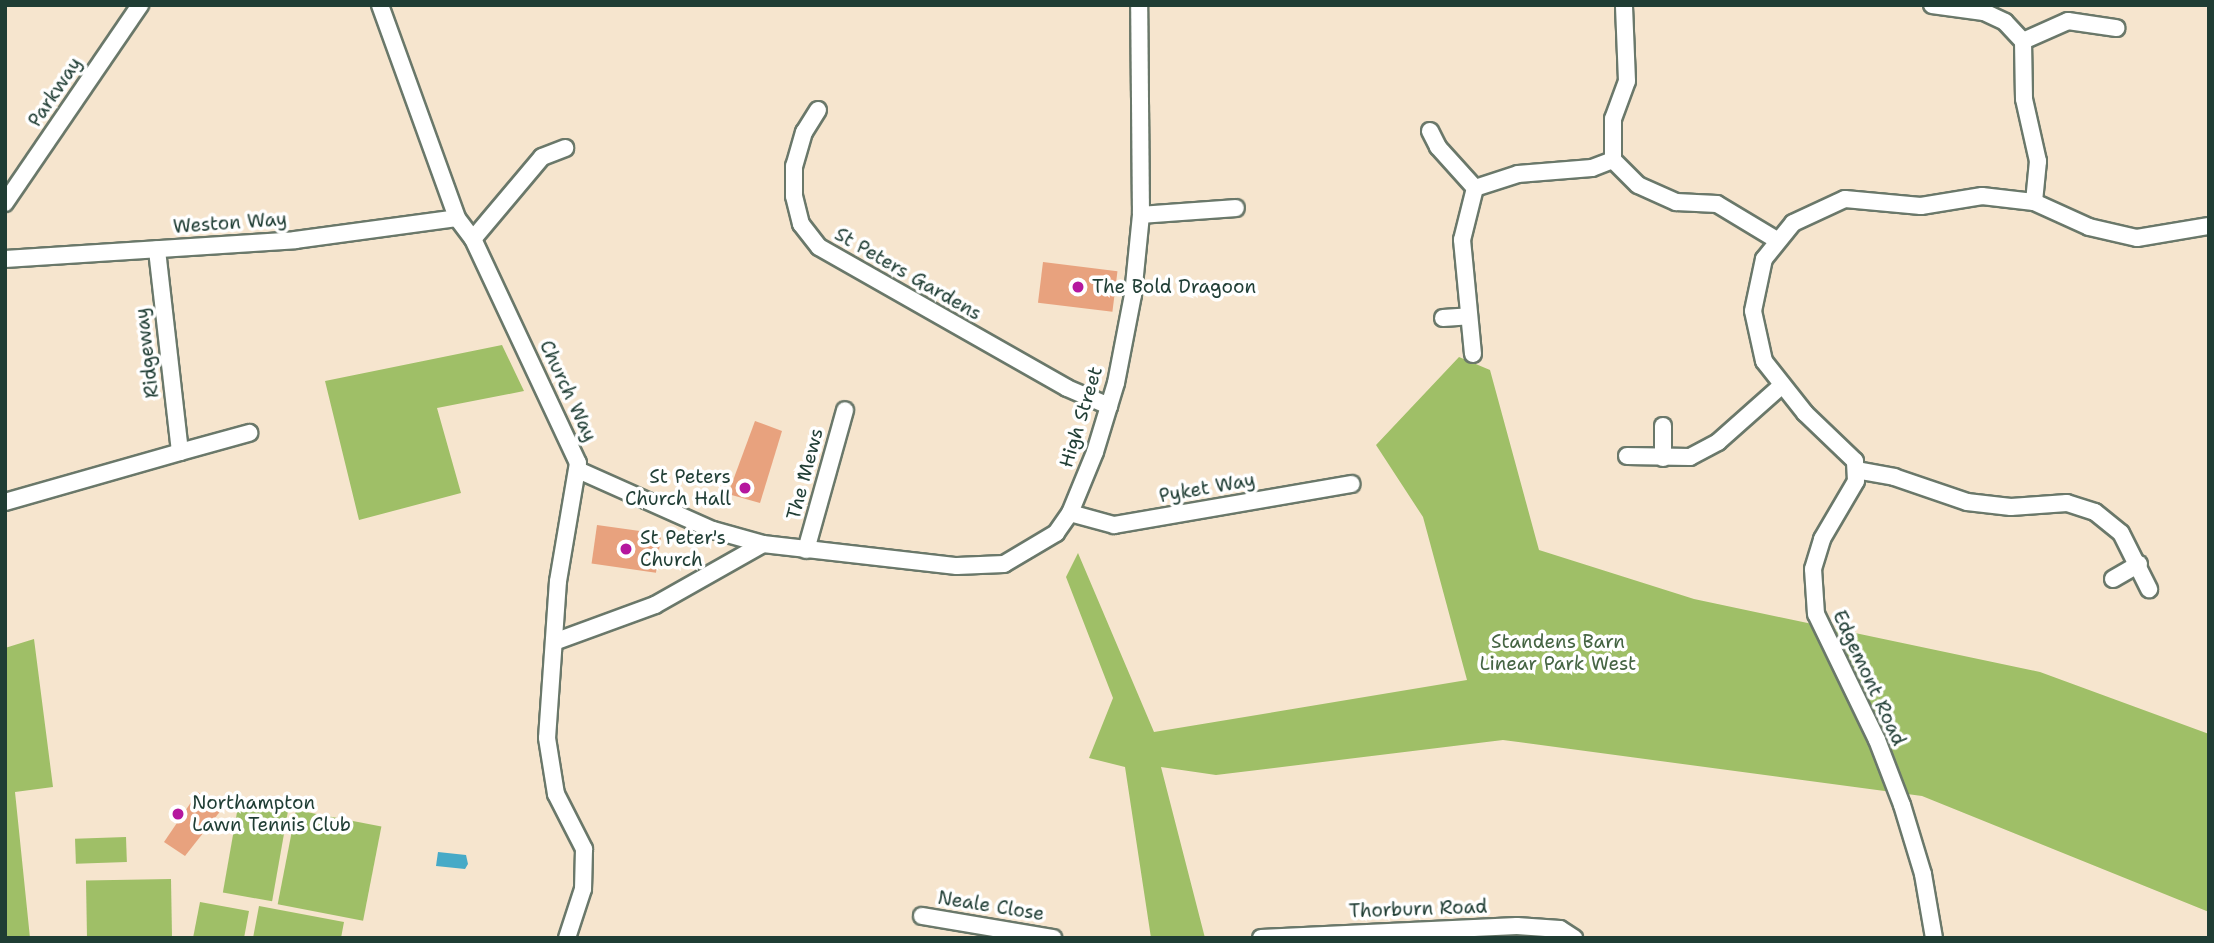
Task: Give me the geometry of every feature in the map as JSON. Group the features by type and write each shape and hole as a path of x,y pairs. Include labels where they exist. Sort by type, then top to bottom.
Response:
{"street":[{"name":"Parkway","path":"5,203 140,5"},
{"name":"Church Way","path":"380,5 457,218 473,239 578,470 558,581 548,767 556,794 579,835 586,870 567,938"},
{"name":"High Street","path":"578,470 713,530 762,544 806,550 957,566 1004,564 1034,549 1056,533 1070,513 1109,406 1133,295 1141,215 1139,5"},
{"path":"1624,5 1627,81 1614,119 1613,160 1638,185 1676,202 1717,204 1777,240"},
{"path":"1932,5 1984,12 2005,22 2023,41 2024,99 2038,161 2034,202"},
{"path":"2023,41 2068,21 2116,28"},
{"name":"St Peters Gardens","path":"818,110 804,132 794,166 794,196 801,224 819,247 1055,382 1109,406"},
{"path":"1430,131 1438,147 1475,188"},
{"path":"473,239 542,157 565,148"},
{"path":"1475,188 1518,174 1592,168 1613,160"},
{"path":"1473,354 1462,240 1475,188"},
{"path":"2149,589 2122,533 2095,512 2067,503 2011,507 1967,502 1894,477 1856,470 1847,450 1781,386 1764,361 1753,311 1764,259 1777,240 1803,217 1845,199 1921,206 1982,196 2034,202 2089,228 2137,238 2209,226"},
{"path":"1141,215 1236,208"},
{"name":"Weston Way","path":"5,259 295,240 457,218"},
{"name":"Ridgeway","path":"157,249 180,452"},
{"path":"1443,318 1469,316"},
{"path":"1627,456 1690,457 1718,442 1781,386"},
{"name":"The Mews","path":"806,550 845,410"},
{"path":"1663,426 1663,458"},
{"path":"5,502 249,433"},
{"name":"Edgemont Road","path":"1856,470 1852,490 1822,538 1813,569 1816,614 1877,740 1902,805 1923,874 1934,938"},
{"name":"Pyket Way","path":"1070,513 1114,525 1351,484"},
{"path":"554,642 655,604 762,544"},
{"path":"2113,579 2139,564"},
{"name":"Neale Close","path":"922,916 1053,938"},
{"name":"Thorburn Road","path":"1261,938 1517,926 1560,929 1574,938"}],"green space":[{"path":"502,345 524,391 437,408 461,493 359,520 325,381"},
{"name":"Standens Barn Linear Park West","path":"1459,357 1490,370 1539,550 1694,599 2040,672 2209,734 2209,912 1922,796 1503,740 1216,775 1161,767 1205,938 1151,938 1125,767 1089,758 1113,698 1066,577 1078,553 1154,732 1467,680 1423,517 1376,445"},
{"path":"34,639 53,787 15,792 30,938 5,938 5,648"},
{"path":"239,801 288,810 272,901 223,893"},
{"path":"296,810 381,827 363,921 278,904"},
{"path":"126,837 127,862 76,864 75,839"},
{"path":"171,879 172,938 87,938 86,880"},
{"path":"200,902 249,911 244,938 193,938"},
{"path":"259,906 344,922 341,938 253,938"}],"water":[{"path":"438,852 466,855 468,864 465,869 436,866"}],"building":[{"name":"The Bold Dragoon","path":"1043,262 1117,271 1112,312 1038,303"},
{"path":"755,421 782,431 760,503 728,494"},
{"name":"St Peter's Church","path":"597,525 661,534 656,573 592,564"},
{"path":"198,792 222,809 185,856 164,842"}],"place":[{"name":"The Bold Dragoon","path":"1078,287"},
{"name":"St Peters Church Hall","path":"745,488"},
{"name":"St Peter's Church","path":"626,549"},
{"name":"Northampton Lawn Tennis Club","path":"178,814"}]}
